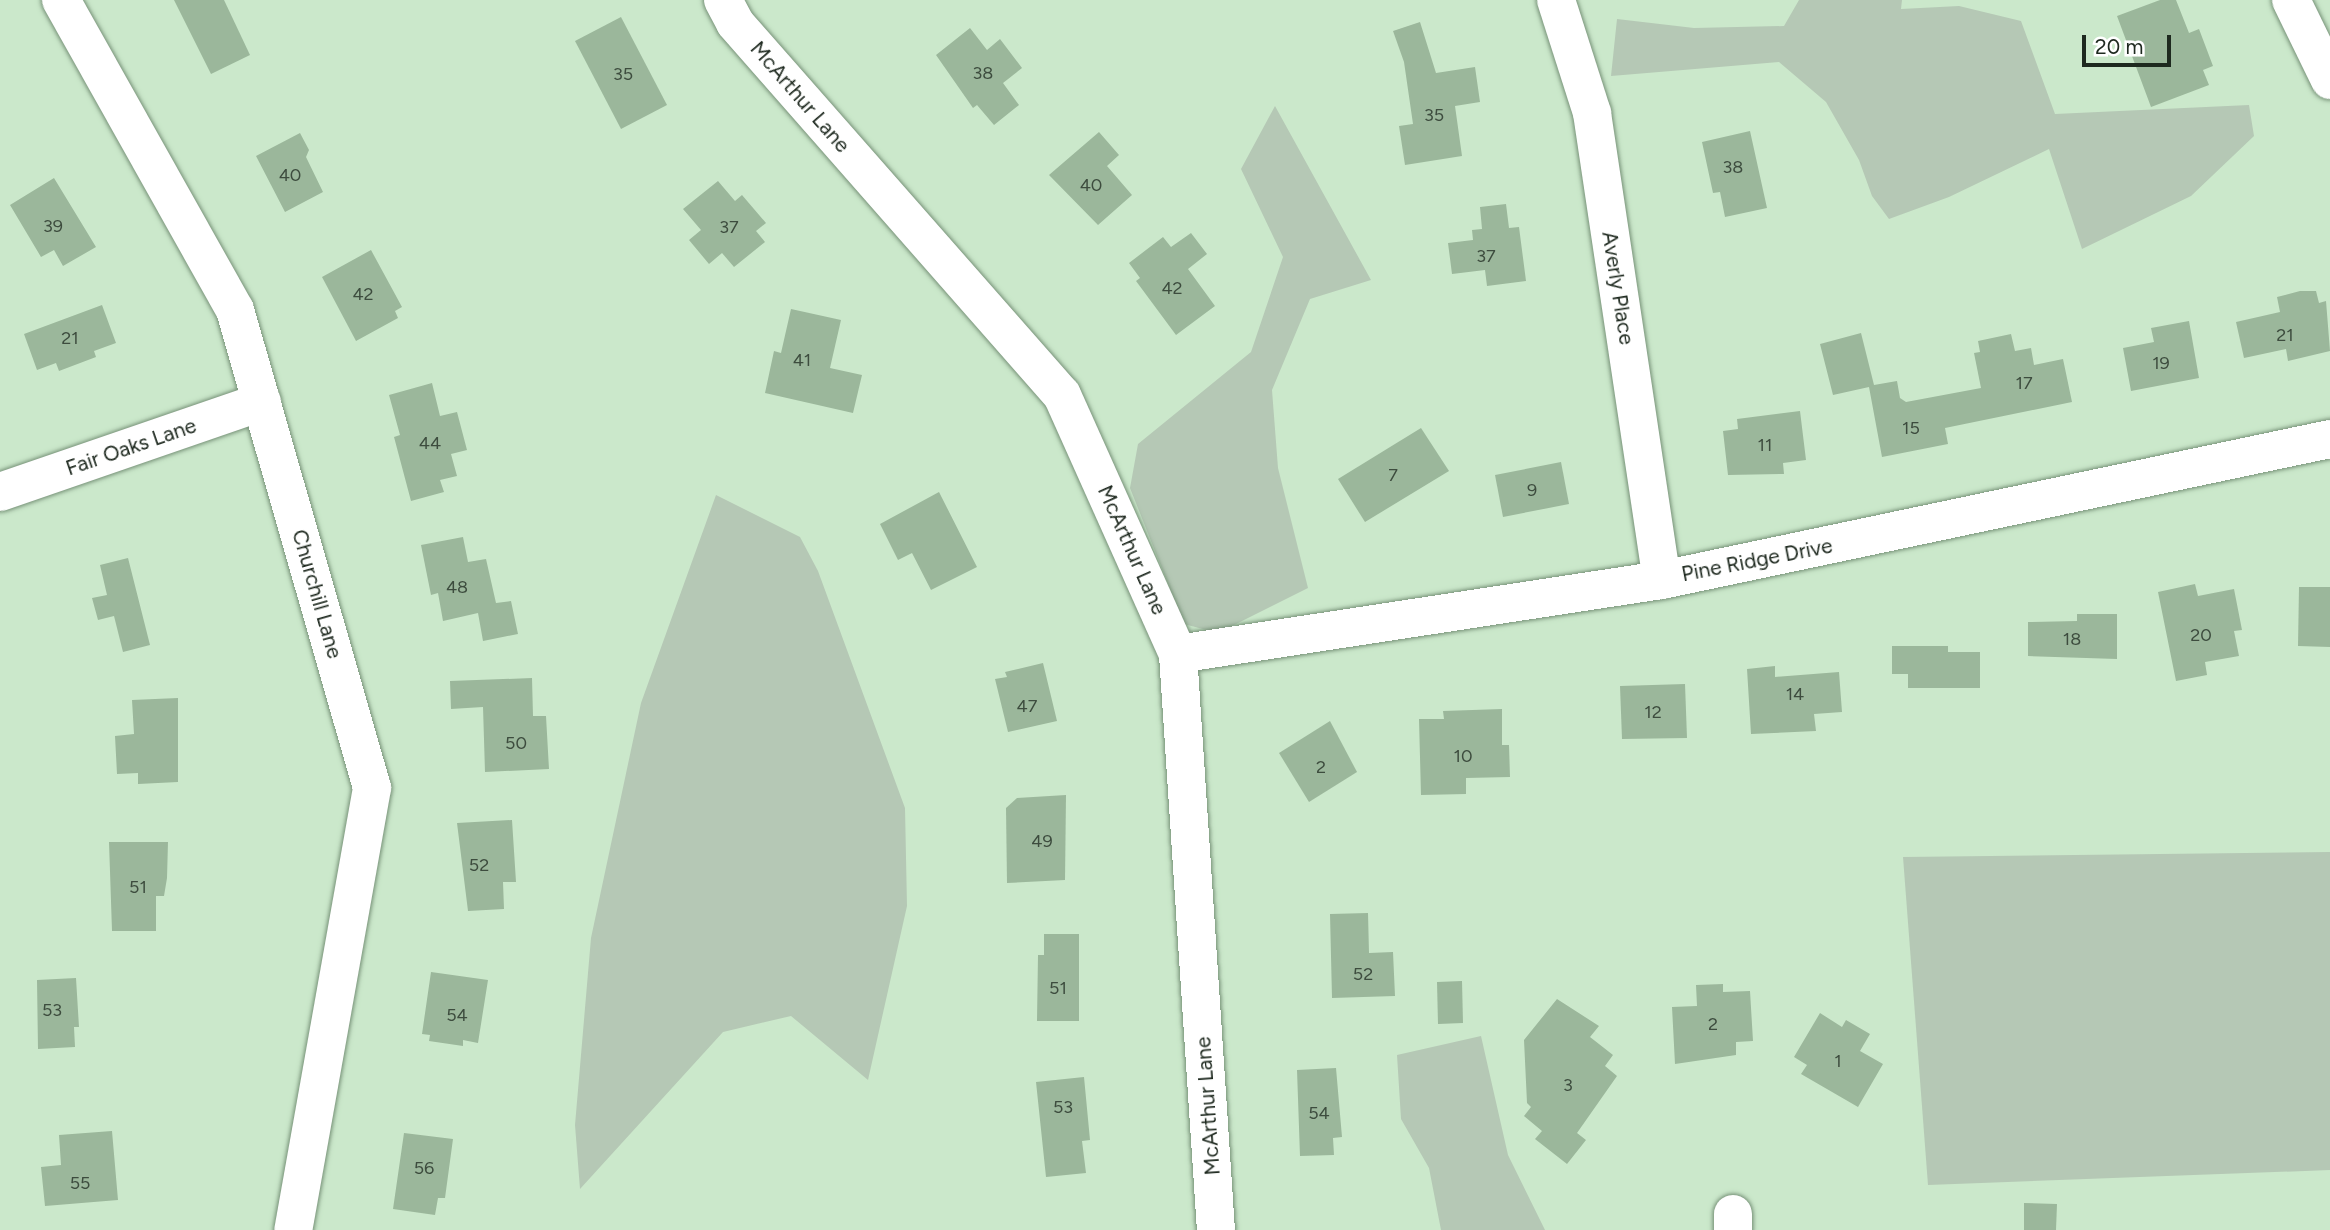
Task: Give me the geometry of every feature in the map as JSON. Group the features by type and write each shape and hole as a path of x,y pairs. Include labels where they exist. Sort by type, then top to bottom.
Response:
{"street":[{"name":"Churchill Lane","path":"61,0 235,310 372,788 293,1230"},
{"name":"McArthur Lane","path":"723,0 735,23 1062,395 1178,654 1216,1230"},
{"name":"Averly Place","path":"1556,0 1592,113 1662,580"},
{"path":"2291,0 2330,80"},
{"name":"Fair Oaks Lane","path":"0,492 262,402"},
{"name":"Pine Ridge Drive","path":"1178,654 1662,580 2330,439"}],"green space":[{"path":"1799,0 1902,0 1901,9 1959,6 2021,21 2055,114 2249,105 2254,136 2191,196 2082,249 2049,149 1949,197 1889,219 1872,196 1859,160 1826,102 1779,62 1611,76 1617,19 1694,28 1784,26"},
{"path":"1275,106 1371,280 1310,299 1272,390 1278,468 1308,588 1218,633 1184,624 1130,488 1138,444 1251,352 1283,257 1241,169"},
{"path":"716,495 800,537 818,571 905,808 907,906 868,1080 791,1016 723,1032 580,1189 575,1125 591,938 641,703"},
{"path":"2330,852 2330,1170 1928,1185 1903,857"},
{"path":"1481,1036 1508,1155 1545,1230 1441,1230 1429,1168 1401,1119 1397,1055"}],"building":[{"path":"174,0 224,0 250,55 211,74"},
{"path":"2160,0 2176,0 2189,33 2199,29 2213,66 2203,70 2209,85 2151,107 2117,16"},
{"path":"621,17 667,105 621,129 575,41"},
{"path":"1420,22 1436,73 1475,67 1480,102 1455,106 1462,156 1405,165 1399,126 1413,124 1404,62 1393,31"},
{"path":"970,28 987,50 1000,39 1022,68 1003,83 1019,105 994,125 977,105 973,108 936,55"},
{"path":"1750,131 1767,208 1725,217 1720,192 1713,193 1702,142"},
{"path":"1099,132 1119,155 1107,166 1132,195 1098,225 1049,175"},
{"path":"300,133 309,150 306,157 323,192 285,212 256,156"},
{"path":"54,178 96,247 63,266 54,250 41,257 10,205"},
{"path":"718,181 735,201 742,195 766,223 756,231 765,242 734,267 722,253 709,264 689,240 701,230 683,209"},
{"path":"1506,204 1509,228 1519,227 1526,281 1487,286 1485,270 1452,274 1448,243 1473,240 1472,230 1482,229 1480,207"},
{"path":"1191,233 1207,254 1188,269 1215,306 1176,335 1136,281 1140,278 1129,263 1163,237 1171,247"},
{"path":"371,250 402,307 395,311 398,318 356,341 322,277"},
{"path":"2300,291 2316,291 2319,303 2326,301 2330,351 2288,361 2286,349 2244,358 2236,322 2280,312 2277,297"},
{"path":"102,305 116,343 94,351 96,357 59,371 56,363 37,370 24,334"},
{"path":"791,309 841,320 830,368 862,375 853,413 765,393 774,351 781,353"},
{"path":"2189,321 2199,378 2131,391 2123,348 2154,342 2151,328"},
{"path":"1861,333 1874,385 1897,381 1900,398 1906,402 1981,388 1974,353 1980,352 1978,341 2011,334 2015,351 2031,348 2034,365 2063,359 2072,402 1945,428 1948,444 1882,457 1869,387 1833,395 1820,344"},
{"path":"432,383 440,416 457,412 467,450 451,454 457,476 440,480 444,492 411,501 394,437 400,435 389,395"},
{"path":"1800,411 1806,460 1783,463 1784,474 1728,475 1723,431 1738,429 1737,419"},
{"path":"1421,428 1449,471 1365,522 1338,479"},
{"path":"1561,462 1569,504 1503,517 1495,475"},
{"path":"939,492 977,567 931,590 912,553 898,560 880,524"},
{"path":"463,537 468,562 486,559 496,603 511,601 518,634 483,641 478,613 443,621 438,593 431,595 421,545"},
{"path":"128,558 150,645 123,652 114,616 98,620 92,598 107,595 100,565"},
{"path":"2195,584 2198,596 2234,589 2242,630 2234,631 2239,656 2205,662 2207,675 2176,681 2158,592"},
{"path":"2299,587 2330,587 2330,647 2298,646"},
{"path":"2077,614 2117,614 2117,659 2028,656 2028,622 2077,621"},
{"path":"1892,646 1948,646 1948,652 1980,652 1980,688 1908,688 1908,674 1892,674"},
{"path":"1043,663 1057,721 1008,732 995,679 1007,677 1005,672"},
{"path":"1775,666 1775,677 1839,672 1842,712 1814,714 1816,731 1751,734 1747,669"},
{"path":"532,678 533,716 546,716 549,769 485,772 483,707 451,709 450,681"},
{"path":"1685,684 1687,738 1622,739 1620,686"},
{"path":"178,698 178,782 138,784 138,773 117,774 115,736 134,734 132,700"},
{"path":"1502,709 1502,745 1509,745 1510,777 1466,778 1466,794 1421,795 1419,719 1444,719 1443,711"},
{"path":"1330,721 1357,772 1309,802 1279,753"},
{"path":"1066,795 1065,880 1007,883 1006,808 1017,798"},
{"path":"512,820 516,882 503,882 504,909 468,911 457,823"},
{"path":"109,842 168,842 164,896 156,896 156,931 112,931"},
{"path":"1368,913 1369,953 1393,952 1395,996 1332,998 1330,914"},
{"path":"1044,934 1079,934 1079,1021 1037,1021 1038,955 1044,955"},
{"path":"431,972 488,980 478,1043 463,1040 463,1046 429,1041 430,1035 422,1034"},
{"path":"76,978 79,1027 74,1027 75,1047 38,1049 37,980"},
{"path":"1462,981 1463,1023 1438,1024 1437,982"},
{"path":"1723,984 1723,992 1750,991 1753,1041 1736,1042 1736,1055 1675,1064 1672,1007 1697,1006 1696,985"},
{"path":"1557,999 1599,1026 1590,1037 1613,1055 1605,1066 1617,1076 1577,1133 1586,1140 1567,1164 1535,1139 1542,1131 1524,1116 1531,1107 1527,1103 1524,1040"},
{"path":"1820,1013 1842,1027 1846,1020 1870,1034 1860,1051 1883,1064 1858,1107 1801,1074 1807,1065 1794,1057"},
{"path":"1336,1068 1342,1137 1333,1138 1334,1155 1300,1156 1297,1070"},
{"path":"1084,1077 1090,1140 1082,1141 1086,1173 1046,1177 1036,1082"},
{"path":"112,1131 118,1200 45,1206 41,1167 61,1165 59,1135"},
{"path":"404,1133 453,1139 445,1198 438,1198 435,1215 393,1209"},
{"path":"2024,1203 2057,1204 2056,1230 2024,1230"}]}
